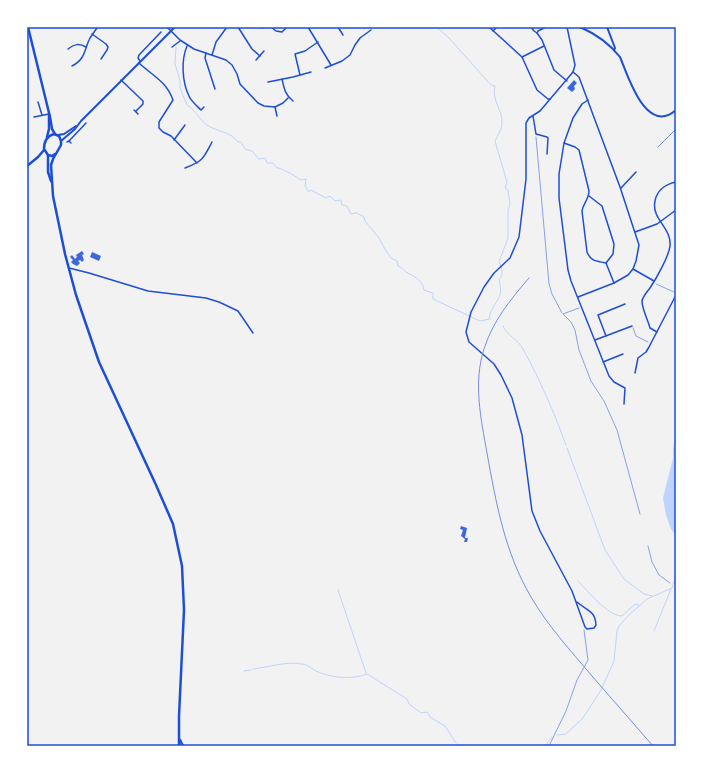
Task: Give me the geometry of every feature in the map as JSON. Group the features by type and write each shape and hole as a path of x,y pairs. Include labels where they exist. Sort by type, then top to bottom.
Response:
{"main road":[{"path":"28,27 52,128 62,141"},
{"path":"46,140 50,136 64,134 76,126 174,27"},
{"path":"580,27 598,36 620,57 641,104 646,109 655,115 663,116 676,110"},
{"path":"607,27 615,46 614,50"},
{"path":"27,166 38,157 44,149 49,129 49,114"},
{"path":"76,126 75,129 62,141 52,163 52,182 59,228 82,315 99,362 172,524 182,566 184,610 179,746"},
{"path":"44,149 48,154 48,172 52,182"},
{"path":"38,157 48,154 52,156 55,154"},
{"path":"180,739 183,746"}],"street":[{"path":"72,66 82,57 92,34 98,27"},
{"path":"167,27 180,40 194,50 226,60 232,65 240,84 258,103 264,106 275,107 283,103 288,98"},
{"path":"212,55 217,39 227,27"},
{"path":"238,27 252,49 260,56"},
{"path":"271,27 276,31 282,32 287,27"},
{"path":"308,27 331,65"},
{"path":"338,27 343,35"},
{"path":"489,27 522,57 537,90 548,100 550,99"},
{"path":"493,31 497,27"},
{"path":"530,27 538,33 554,70 567,81"},
{"path":"538,33 538,31 546,27"},
{"path":"567,27 574,60 573,72 567,81 540,111 527,120 525,127 526,178 519,237 510,258 490,277 470,315 466,332 469,342 494,364 512,398 519,423 525,455 532,511 540,531 577,602 585,627 591,629 596,626 596,617 577,602"},
{"path":"325,68 342,61 350,55 360,38 371,30"},
{"path":"162,32 139,55 139,62 156,76 170,91 173,100 159,122 160,128 197,163"},
{"path":"92,34 108,47 101,59"},
{"path":"172,47 180,40"},
{"path":"300,75 295,54 305,51 318,42"},
{"path":"68,49 74,45 80,44 87,47"},
{"path":"187,45 183,65 185,87 189,97 198,107 201,110 204,107"},
{"path":"522,57 544,45"},
{"path":"256,60 264,51"},
{"path":"206,53 205,58 215,89"},
{"path":"268,82 311,72"},
{"path":"573,72 579,77 621,188 639,250 633,268 625,277 614,283 578,297"},
{"path":"282,79 285,94 293,101"},
{"path":"121,80 143,100 143,104 135,111 138,114"},
{"path":"588,100 582,104 574,118 564,143 559,174 559,198 568,270 603,362 612,380 624,386 626,390 624,404"},
{"path":"38,102 42,115"},
{"path":"275,107 277,116"},
{"path":"34,117 49,114"},
{"path":"533,116 536,134 548,138 547,154"},
{"path":"71,143 68,141 85,124 81,121"},
{"path":"174,140 185,125"},
{"path":"186,168 204,158 212,142"},
{"path":"564,143 579,150 589,196 602,206 614,244 614,254 606,263"},
{"path":"621,188 636,172"},
{"path":"657,332 650,328 642,304 642,299 654,282 670,248 669,235 655,212 655,200 662,188 676,182"},
{"path":"589,196 582,211 588,256 594,261 606,263"},
{"path":"635,232 661,222 676,210"},
{"path":"606,263 614,283"},
{"path":"69,268 148,291 206,298 219,302 238,311 253,334"},
{"path":"633,268 654,282"},
{"path":"635,373 638,358 646,352 651,344 676,295"},
{"path":"606,336 598,315 625,304"},
{"path":"595,340 632,326"},
{"path":"603,362 623,354"},
{"path":"620,396 625,396"}],"path":[{"path":"536,134 552,294 563,314 571,322 575,330 579,350 591,382 604,401 617,430 640,514"},
{"path":"654,282 676,295"},
{"path":"563,314 582,307"},
{"path":"632,326 636,336 651,344"},
{"path":"648,546 652,562 659,575 670,583"},
{"path":"549,746 566,711 577,680 588,660 585,627"}],"water":[{"path":"676,433 676,536 671,529 666,515 663,498 673,458"}],"building":[{"path":"574,80 577,83 572,92 567,88"},
{"path":"82,251 84,254 82,255 84,260 82,262 80,260 78,261 80,263 77,266 73,264 71,262 73,260 70,257 72,255 75,259 77,257 76,255"},
{"path":"92,252 101,256 99,261 90,257"},
{"path":"461,526 467,528 465,538 468,538 467,542 464,542 465,539 461,536 463,530 460,529"}],"waterway":[{"path":"439,29 449,38 491,85 495,86 495,96 502,118 500,132 495,141 507,182 505,188 508,190 510,204 508,210 508,238 499,262 502,271 502,276 499,280 499,297 489,318"},
{"path":"176,47 175,64 180,80 180,88 187,105 204,123 235,138 238,142 241,142 245,149 252,151 259,159 265,158 267,163 273,163 277,168 290,173 301,180 306,179 305,186 309,192 311,190 326,198 330,196 335,201 341,200 342,205 347,206 351,214 357,213 364,217 365,221 379,238 391,258 397,261 398,266 420,281 424,290 433,293 433,299 480,321 490,319"},
{"path":"503,326 521,346 529,361 557,420 566,445"},
{"path":"567,448 605,550 624,579 644,594 652,596"},
{"path":"557,735 566,734 583,718 601,690 614,661 617,631 619,626 647,599 672,588 676,576"},
{"path":"578,581 598,602 616,615 622,616 635,604 639,605"},
{"path":"654,631 671,589"},
{"path":"338,590 366,673"},
{"path":"253,669 296,663 306,665 316,671 335,677 348,678 367,674 407,699 409,704 421,713 427,712 430,717 445,726 456,743"},
{"path":"244,671 251,670"},
{"path":"545,746 552,737"}],"railway":[{"path":"658,147 676,129"},
{"path":"529,278 509,303 492,329 484,349 479,375 479,401 482,427 498,509 514,563 531,597 560,638 653,746"}]}
